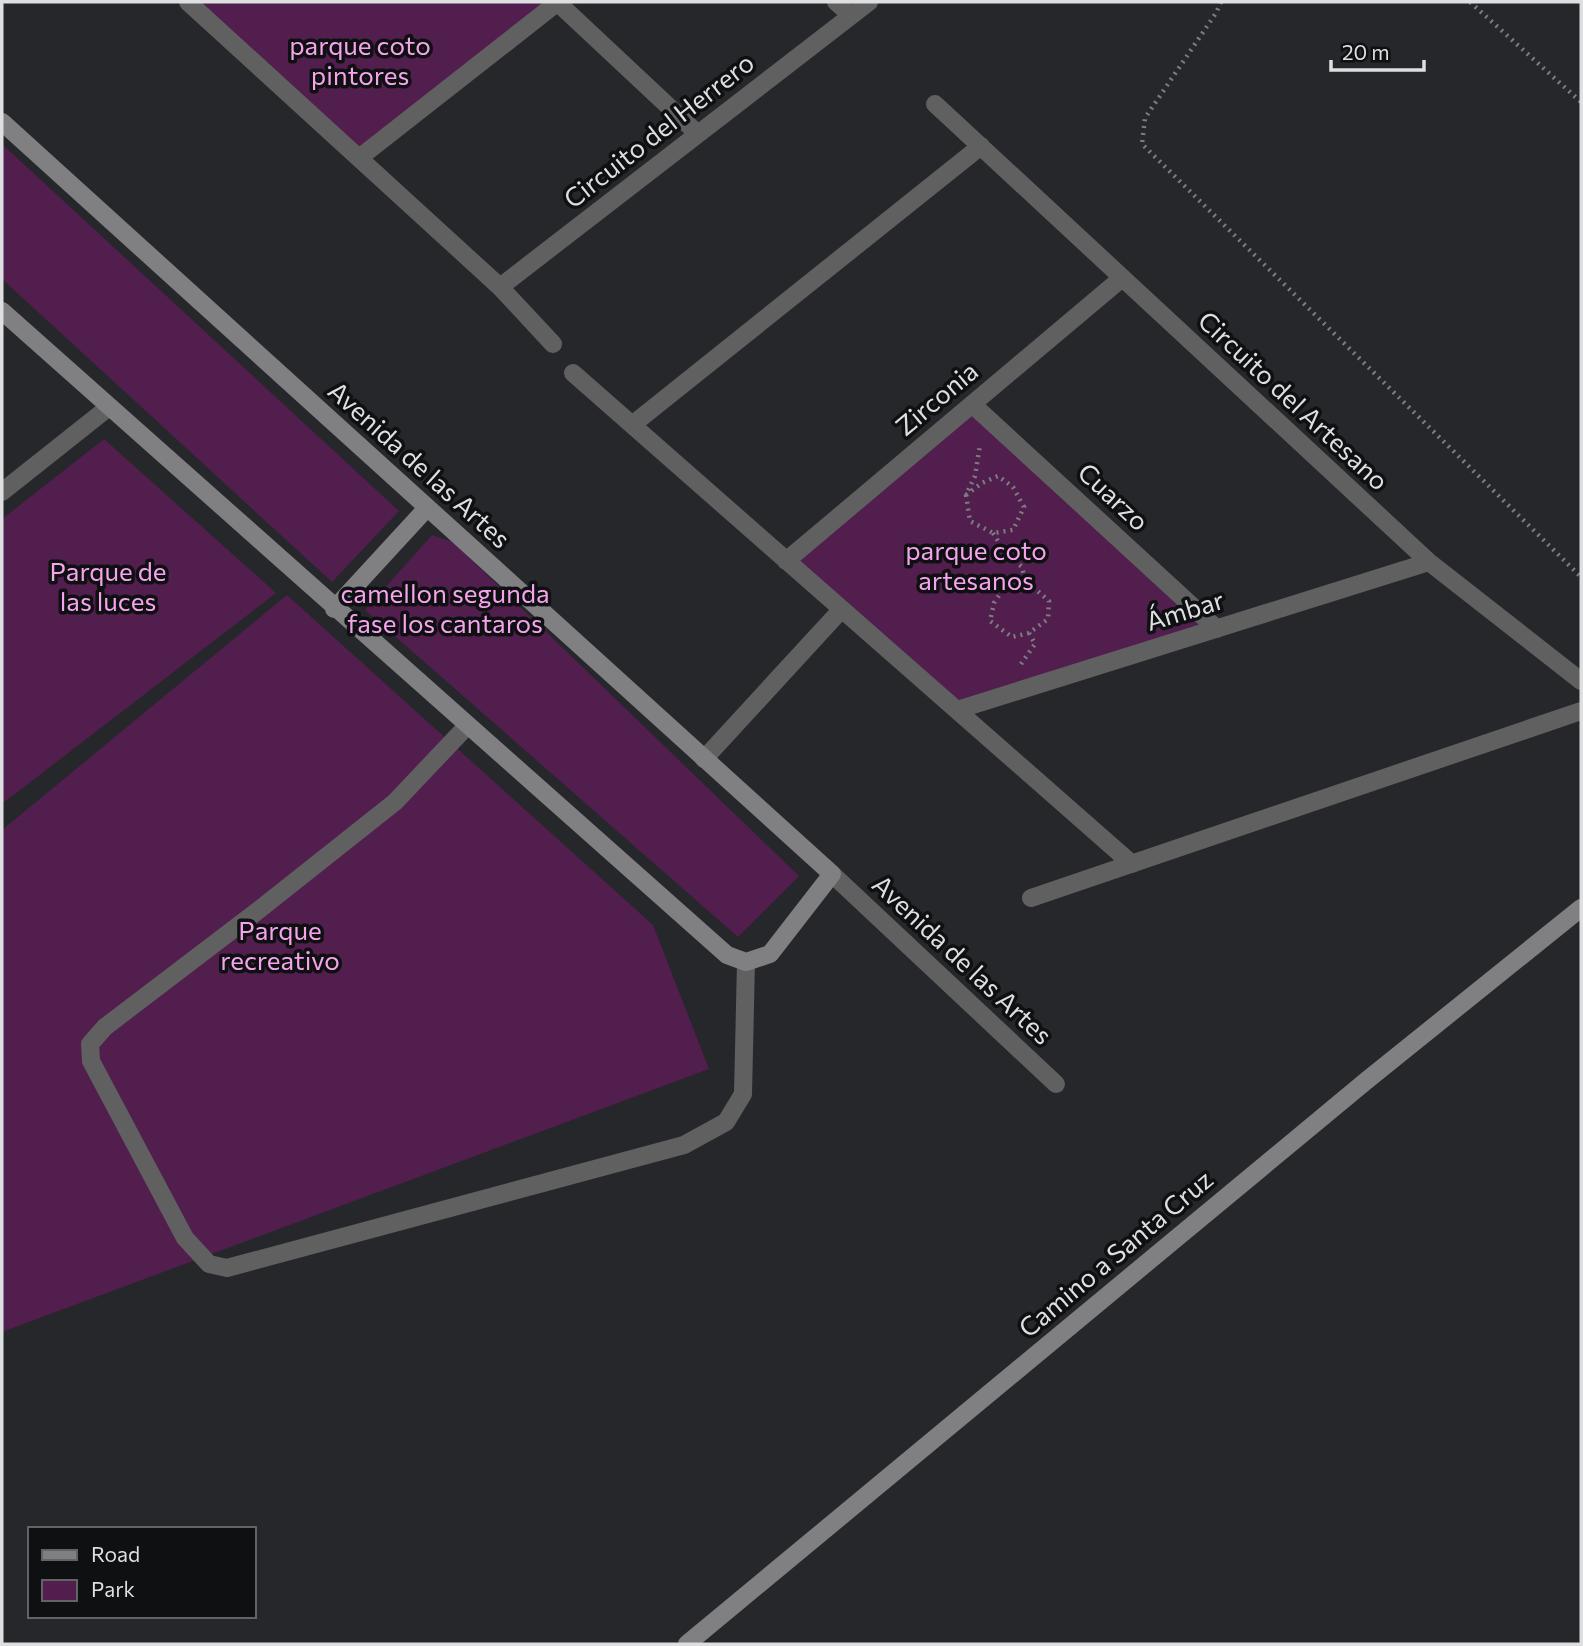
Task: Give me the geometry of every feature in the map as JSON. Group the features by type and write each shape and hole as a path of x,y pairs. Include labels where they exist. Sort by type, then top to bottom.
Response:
{"street":[{"path":"188,2 500,288 553,344"},
{"path":"359,158 557,2 698,134"},
{"path":"836,2 851,15"},
{"name":"Circuito del Herrero","path":"500,288 869,2"},
{"name":"Circuito del Artesano","path":"936,104 1429,562 1581,681"},
{"name":"Avenida de las Artes","path":"2,122 832,874 1056,1084"},
{"path":"632,425 981,146"},
{"name":"Zirconia","path":"786,561 1122,278"},
{"path":"2,311 334,609 467,726 727,955 746,962 743,1094 726,1122 684,1145 226,1268 209,1264 186,1238 173,1214 91,1061 90,1044 105,1027 260,909 394,802 467,726"},
{"path":"573,373 1132,864"},
{"name":"Cuarzo","path":"972,404 1217,629"},
{"path":"2,492 109,407"},
{"path":"334,609 427,508"},
{"name":"Ámbar","path":"957,710 1429,562"},
{"path":"704,759 841,610"},
{"path":"1031,898 1581,711"},
{"name":"Avenida de las Artes","path":"746,962 770,954 832,874"},
{"name":"Camino a Santa Cruz","path":"687,1644 1366,1081 1581,908"}],"path":[{"path":"1221,2 1145,118 1142,144 1581,577"},
{"path":"1471,2 1581,102"},
{"path":"972,404 982,429 975,476 966,495 970,522 993,533 1005,552 1022,567 1025,580 1049,601 1048,619 1029,633 1012,637 990,621 994,603 1006,585 1025,580"},
{"path":"966,495 982,483 998,476 1013,487 1024,508 1013,530 993,533"}],"green space":[{"name":"parque coto pintores","path":"191,2 556,2 360,153"},
{"path":"2,144 399,511 332,582 2,279"},
{"name":"parque coto artesanos","path":"971,411 1212,626 959,704 797,560"},
{"name":"Parque de las luces","path":"104,439 276,593 2,804 2,519"},
{"name":"camellon segunda fase los cantaros","path":"432,535 453,542 799,876 738,937 365,610"},
{"name":"Parque recreativo","path":"287,595 653,925 709,1069 2,1332 2,830"}]}
